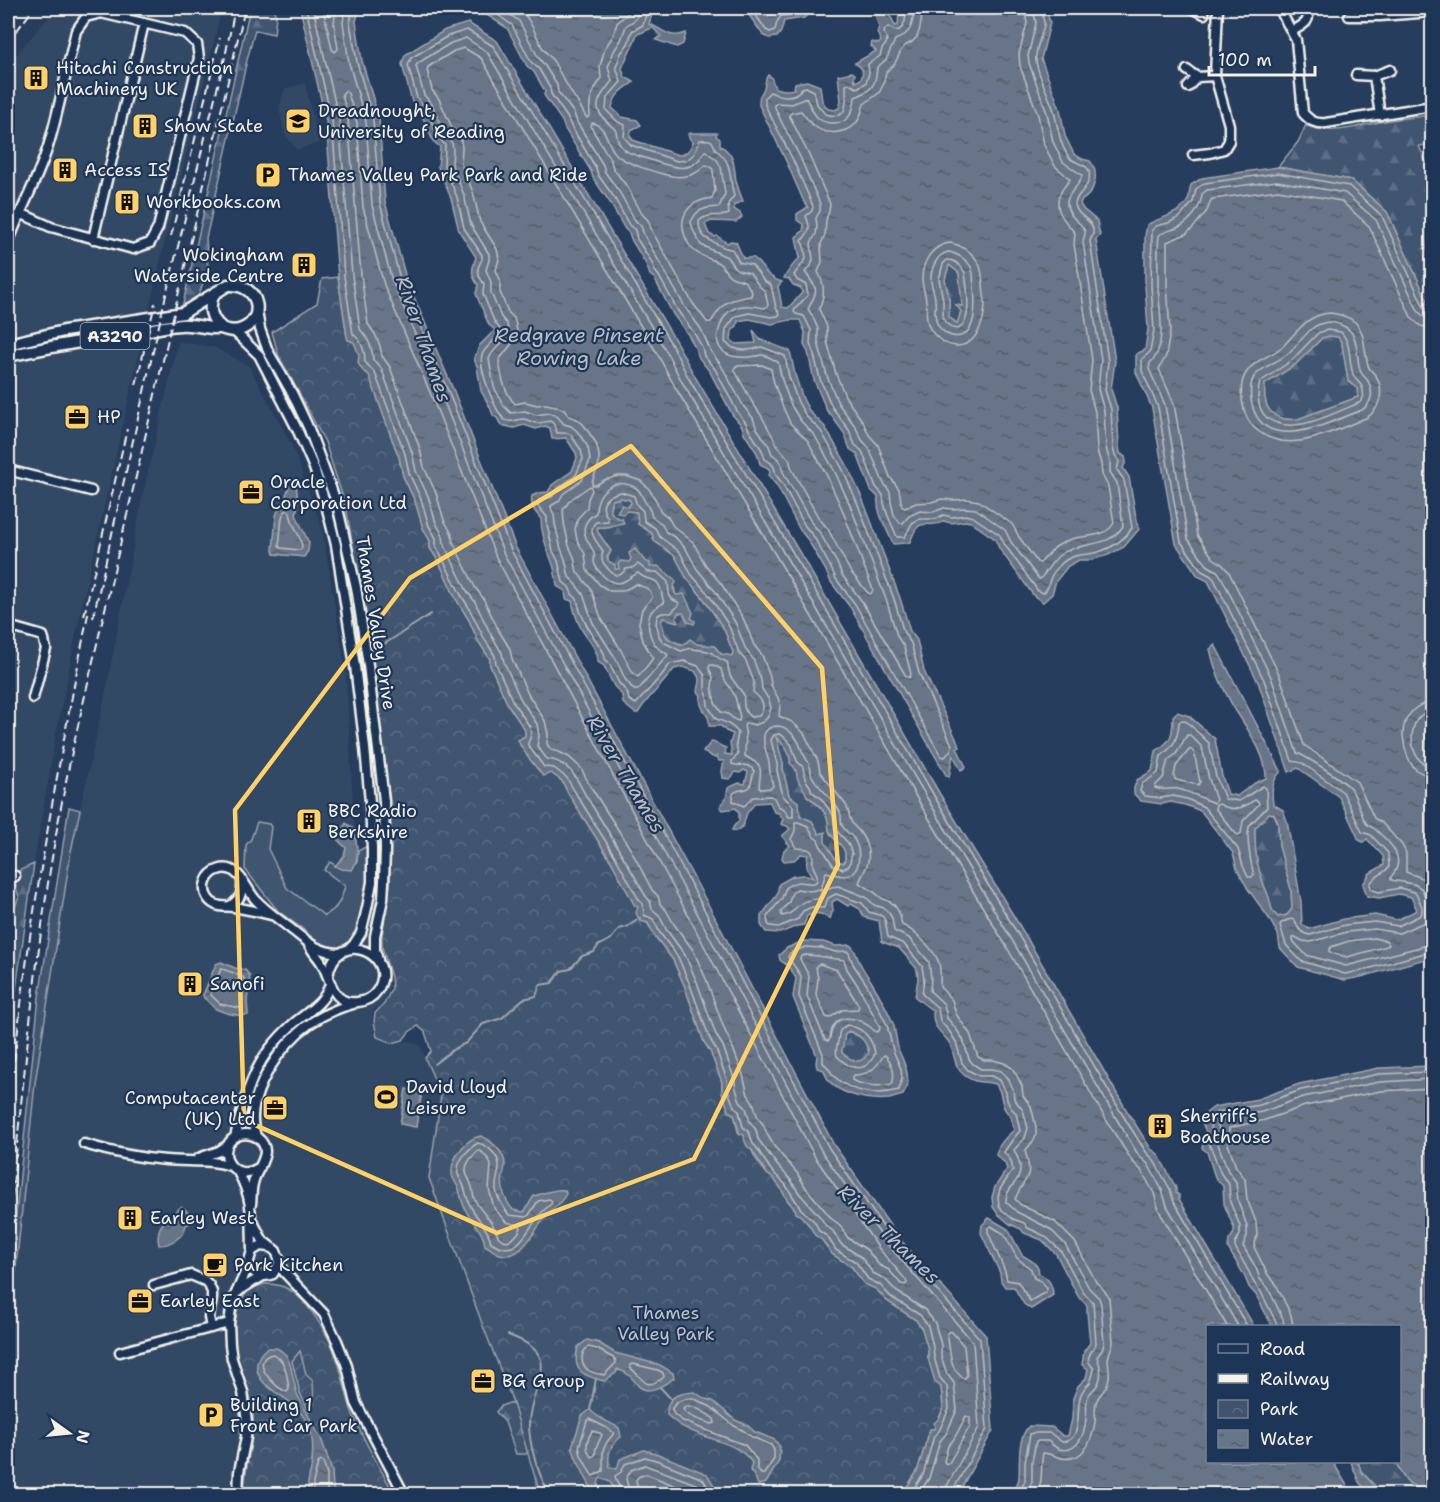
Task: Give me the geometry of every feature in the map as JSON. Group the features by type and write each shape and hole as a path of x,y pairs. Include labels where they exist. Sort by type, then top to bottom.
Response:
{"main road":[{"path":"236,284 245,287 255,298 257,307 253,321 241,330 222,328 212,317 210,310 214,294 224,286 236,284"},
{"name":"A3290","path":"8,344 64,331 183,313 214,294"},
{"name":"A3290","path":"8,356 64,344 179,325 222,328"},
{"name":"A3290","path":"8,339 33,338"}],"street":[{"path":"1192,8 1204,14"},
{"path":"1193,155 1224,149 1229,141 1229,125 1215,76 1218,8"},
{"path":"1292,31 1305,23 1308,17 1304,8"},
{"path":"1283,9 1296,40 1303,113 1309,120 1317,124 1326,123 1432,106"},
{"path":"1349,16 1432,12"},
{"path":"8,244 20,213 35,183 50,141 76,31 86,17 101,13 144,23 185,33 197,44 198,58 158,228 150,243 133,249 51,227 20,213"},
{"path":"93,239 144,23"},
{"path":"1187,70 1197,77 1215,76"},
{"path":"1356,75 1374,76 1390,70"},
{"path":"1374,76 1380,115"},
{"path":"1188,87 1197,77"},
{"name":"Thames Valley Drive","path":"257,307 260,329 268,351 309,429 338,504 356,587 384,801 383,899 375,936 378,960"},
{"name":"Thames Valley Drive","path":"234,331 259,355 297,429 314,468 336,545 365,748 372,849 372,882 367,908 361,933 349,949"},
{"path":"8,470 91,491"},
{"path":"8,626 43,636 46,649 33,698"},
{"path":"238,1494 247,1422 243,1392 231,1359 229,1323 232,1302 250,1256 253,1222 252,1185 264,1161 265,1149 254,1131 253,1116 257,1096 265,1076 278,1056 299,1032 339,1008 368,999 379,988 382,978 378,960 370,953 358,948 329,953 308,943 254,899 236,873 224,868 217,870 207,878 205,892 213,904 271,915"},
{"path":"230,906 241,896 242,881"},
{"path":"308,943 313,954 320,960 334,992 340,998 356,1003"},
{"path":"251,1203 243,1181 226,1155 246,1094 269,1050 291,1026 324,999 330,967 339,953"},
{"path":"181,1161 200,1158 219,1151 244,1134 256,1136"},
{"path":"84,1144 116,1153 181,1161 210,1161 250,1173 260,1167"},
{"path":"237,1294 244,1287 275,1271 279,1264 276,1251 263,1241 253,1222"},
{"path":"250,1256 260,1246 270,1247"},
{"path":"250,1256 252,1270 257,1275 283,1279 296,1285"},
{"path":"279,1264 324,1314 347,1366 356,1403 404,1494"},
{"path":"154,1285 191,1275 205,1281 212,1292 209,1317 211,1328"},
{"path":"120,1352 229,1323"}],"highlighted area":[{"path":"631,446 822,668 838,865 694,1159 497,1233 244,1120 235,810 410,578"}],"shaded area":[{"path":"57,8 222,8 161,257 82,604 56,734 34,864 8,875 8,64"},
{"name":"Dreadnought, University of Reading","path":"305,83 319,143 297,150 285,134 279,109 284,89"},
{"path":"178,342 214,347 249,366 292,446 322,527 346,674 358,901 388,972 390,988 382,1003 373,1010 372,1022 376,1038 392,1044 409,1041 420,1045 441,1095 429,1178 511,1397 540,1494 8,1494 8,1345 35,1083 71,851 106,691 144,489"}],"green space":[{"path":"250,8 273,8 276,16 274,34 255,30 206,238 208,269 197,300 182,308"},
{"path":"1432,115 1432,144 1419,146 1432,176 1432,311 1387,212 1351,180 1278,167 1298,142 1306,125 1335,130"},
{"path":"949,265 959,273 963,307 957,305 961,311 958,324 949,317 949,299 945,279"},
{"name":"Thames Valley Park","path":"338,277 347,337 354,342 369,374 399,457 403,476 430,541 430,548 478,641 490,659 490,665 508,705 525,730 525,736 520,745 543,775 551,773 562,781 611,861 635,906 638,907 673,960 722,1082 722,1092 734,1113 738,1132 744,1135 756,1159 832,1254 852,1267 864,1284 876,1289 887,1301 916,1320 922,1328 928,1358 941,1387 943,1409 934,1429 929,1433 917,1472 902,1494 540,1494 511,1397 429,1178 441,1095 425,1058 431,1051 425,1032 418,1026 403,1040 392,1043 377,1037 374,1022 375,1013 384,1004 392,988 382,947 390,885 391,814 373,665 346,507 325,442 279,357 272,332 317,303 322,279"},
{"path":"1338,337 1342,344 1348,381 1357,388 1358,397 1298,419 1275,416 1267,407 1265,384 1295,365 1322,338"},
{"path":"621,498 630,500 627,511 637,512 638,524 652,533 654,541 675,556 686,577 724,629 733,652 732,657 721,654 714,646 681,644 666,636 661,622 663,618 678,621 676,618 678,613 683,613 688,622 691,618 676,596 675,582 631,559 620,569 615,570 609,563 608,557 611,551 597,531 598,527 609,528 622,519 613,515 611,510 613,500"},
{"path":"775,736 786,747 797,769 799,782 805,788 807,796 817,803 825,814 831,835 845,852 844,863 837,861 824,842 825,833 819,834 812,821 800,816 799,803 789,795"},
{"path":"69,807 80,810 71,851 35,1083 8,1345 8,1289 39,997"},
{"path":"1269,813 1274,814 1278,823 1279,846 1291,889 1292,909 1287,915 1278,917 1270,908 1269,897 1259,871 1255,846 1255,828"},
{"path":"257,822 269,824 271,827 268,849 287,888 325,916 338,905 345,886 324,870 330,862 341,869 357,863 358,851 369,845 361,919 356,934 343,947 331,951 324,948 278,911 245,869 246,845 251,839"},
{"path":"34,864 8,1052 8,923 19,897 14,881 16,872"},
{"path":"848,1031 864,1039 869,1053 863,1060 850,1059 842,1053 844,1036"},
{"path":"266,1284 283,1287 296,1294 317,1320 337,1359 356,1423 394,1494 244,1494 252,1437 253,1409 237,1355 235,1322 241,1301 247,1293 255,1287"},
{"path":"300,1351 306,1374 313,1381 314,1404 309,1412 300,1393 292,1361"},
{"path":"509,1403 523,1409 530,1450 526,1454 516,1454 505,1422 496,1412 501,1406"},
{"path":"1358,1463 1395,1463 1408,1482 1431,1494 1382,1494 1361,1471"}],"water":[{"name":"River Thames","path":"300,8 359,8 356,22 362,61 379,119 385,202 406,278 516,548 709,906 834,1145 898,1237 986,1336 993,1430 958,1494 902,1494 917,1472 930,1429 934,1429 934,1423 943,1407 941,1387 935,1382 922,1329 916,1320 887,1301 876,1289 864,1284 852,1267 832,1254 810,1226 796,1213 780,1187 767,1174 747,1146 744,1135 740,1135 734,1114 729,1112 722,1092 722,1082 673,960 648,923 640,921 636,913 638,907 635,906 611,861 562,781 551,773 543,776 523,750 518,740 525,736 525,730 508,705 490,665 490,659 478,641 430,548 430,541 403,476 399,457 369,375 358,363 359,355 354,342 348,340 347,337 338,277 326,121"},
{"path":"464,8 654,8 649,24 670,35 686,33 683,44 677,47 656,40 661,36 653,28 637,34 622,69 625,77 634,82 617,96 612,108 622,117 637,120 641,125 631,130 630,136 633,140 678,155 686,153 692,145 693,142 688,134 717,133 720,146 729,152 733,161 736,181 743,201 734,205 734,209 742,217 736,222 711,221 705,224 709,234 727,243 736,242 743,258 754,258 769,275 782,282 778,286 782,307 788,308 802,293 801,288 784,278 800,258 796,237 803,231 804,225 797,220 797,214 808,207 759,105 768,75 775,88 794,89 795,83 807,81 820,86 822,101 828,109 835,110 839,108 841,101 838,75 852,72 855,74 856,82 861,79 862,70 855,63 876,51 871,46 872,42 879,44 881,41 877,33 879,27 873,8 886,8 895,26 898,25 901,8 1046,8 1050,23 1041,59 1060,109 1065,136 1074,154 1090,161 1095,171 1093,188 1080,204 1097,221 1100,235 1096,240 1115,361 1111,389 1117,408 1120,453 1125,457 1126,462 1123,468 1129,477 1139,529 1124,547 1108,555 1091,560 1079,560 1068,566 1056,581 1052,594 1043,602 1034,596 995,539 971,522 944,521 937,524 920,525 910,542 893,544 880,515 878,497 871,490 857,454 850,449 844,433 827,411 814,380 808,352 804,345 805,332 800,320 772,324 749,319 738,321 732,331 731,340 736,344 756,343 753,330 761,340 790,351 803,399 810,412 825,427 847,465 863,500 910,631 917,640 924,671 960,747 957,748 966,767 961,770 953,755 949,777 946,775 850,607 831,582 800,530 777,486 769,476 770,471 760,464 757,453 742,426 732,414 710,372 699,358 689,336 650,275 629,233 593,178 562,121 544,95 545,91 534,72 527,66 507,28 487,15","holes":["949,265 959,273 962,306 956,305 961,311 957,324 949,317 949,299 945,279"]},
{"path":"744,8 814,8 815,10 804,18 784,21 777,37 769,38 763,35"},
{"name":"Redgrave Pinsent Rowing Lake","path":"468,23 497,41 1127,1111 1151,1149 1158,1154 1176,1188 1179,1199 1253,1325 1206,1325 1206,1463 1334,1463 1352,1494 1012,1494 1019,1479 1021,1443 1029,1426 1052,1427 1063,1436 1068,1436 1073,1398 1078,1386 1086,1378 1088,1369 1082,1365 1084,1351 1090,1343 1087,1305 1078,1296 1056,1254 1042,1240 1010,1224 993,1207 992,1197 995,1187 1007,1169 1005,1163 996,1155 1005,1138 1014,1130 1010,1115 1004,1108 1000,1091 996,1084 972,1080 958,1068 950,1044 934,1024 933,1011 915,997 917,969 899,948 882,942 879,921 864,917 860,909 851,904 848,906 837,899 832,902 833,910 830,919 822,914 814,914 807,916 804,925 780,933 766,932 761,925 761,916 777,895 779,884 793,876 803,875 813,878 807,867 808,855 801,854 794,860 784,861 782,858 784,850 790,846 782,836 790,829 781,824 783,819 779,813 774,812 770,802 755,803 747,813 743,826 736,831 732,830 739,821 739,813 736,808 723,810 720,807 726,798 728,788 739,783 745,784 748,772 744,770 740,773 735,772 729,779 723,778 724,761 719,761 717,756 715,758 703,752 713,742 726,748 725,754 732,755 730,743 733,734 721,726 709,726 708,717 701,704 701,695 698,692 700,680 695,671 683,667 674,669 638,713 635,713 623,703 622,695 614,686 604,666 598,662 595,650 580,627 572,601 566,599 565,591 557,586 554,568 543,536 541,519 532,506 532,496 548,492 552,485 572,471 577,458 576,453 566,438 552,439 550,428 545,426 536,429 524,425 514,428 501,425 493,415 481,391 474,359 480,345 495,330 489,325 476,294 478,285 474,278 473,265 476,257 459,231 451,198 438,167 440,147 433,141 420,111 412,102 402,64 405,55 445,30","holes":["621,498 630,500 628,507 622,505 617,513 637,512 638,524 652,533 654,540 675,556 686,577 724,629 733,652 732,656 721,654 714,646 697,644 690,639 683,645 667,638 661,622 663,618 678,622 676,618 678,613 683,613 688,622 694,624 695,621 691,618 693,613 684,594 676,595 673,588 676,582 674,579 658,566 650,567 650,563 645,561 635,549 629,553 631,559 629,562 621,561 618,564 619,569 615,569 615,565 608,561 607,557 611,551 597,531 598,527 624,523 610,510 612,500","776,737 784,745 790,763 795,768 799,782 807,796 817,803 825,814 831,834 843,848 844,863 837,861 825,842 825,832 819,834 812,821 800,816 799,803 789,795"]},
{"path":"1278,167 1351,180 1387,212 1432,311 1432,720 1425,734 1432,764 1432,957 1361,977 1345,980 1298,967 1280,948 1278,934 1248,889 1237,869 1233,853 1201,811 1171,802 1162,804 1141,801 1134,794 1137,780 1152,771 1156,751 1170,737 1173,716 1177,712 1189,716 1215,739 1228,794 1237,796 1266,778 1259,750 1229,699 1216,671 1210,649 1215,645 1281,771 1273,786 1273,804 1283,810 1287,821 1301,902 1302,924 1309,929 1344,919 1375,915 1397,920 1417,910 1411,897 1399,894 1379,898 1367,896 1363,884 1370,873 1384,865 1383,856 1367,839 1363,842 1359,840 1339,797 1298,768 1289,772 1258,682 1208,581 1198,576 1176,544 1152,408 1136,372 1136,354 1145,350 1148,329 1145,285 1147,225 1180,210 1188,200 1191,185 1202,178","holes":["1338,337 1342,344 1348,381 1357,388 1358,397 1298,419 1276,416 1271,412 1265,400 1265,384 1295,365 1322,338","1269,813 1274,814 1278,823 1279,846 1291,889 1292,909 1287,915 1278,917 1272,909 1257,863 1255,846 1255,828"]},
{"path":"291,480 296,482 298,504 296,515 309,543 304,557 274,554 273,551 276,516"},
{"path":"346,823 354,829 357,845 355,865 352,870 335,866 344,856 346,848 337,839"},
{"path":"803,941 852,947 893,1023 908,1078 903,1095 889,1099 871,1099 850,1094 833,1085 824,1070 817,1068 817,1056 793,997 796,978 788,966 780,960 779,955 787,948","holes":["848,1031 862,1038 866,1044 869,1052 860,1061 850,1059 842,1053 844,1036"]},
{"path":"221,962 245,970 250,976 248,1015 236,1015 214,1008 204,998 203,995 216,964"},
{"path":"1432,1066 1432,1494 1408,1482 1395,1463 1401,1463 1401,1325 1271,1325 1228,1248 1234,1228 1224,1204 1223,1186 1215,1177 1207,1152 1202,1148 1207,1134 1200,1118 1214,1107 1258,1099 1299,1084 1379,1068"},
{"path":"406,1089 422,1092 416,1127 400,1124"},
{"path":"481,1136 493,1144 503,1156 505,1165 503,1189 505,1198 513,1210 524,1212 534,1196 554,1190 565,1190 566,1194 561,1201 525,1245 513,1254 497,1253 485,1245 482,1235 465,1209 452,1176 453,1164 460,1151 470,1140"},
{"path":"181,1207 195,1218 194,1221 186,1225 183,1233 176,1240 159,1245 160,1227"},
{"path":"989,1218 1008,1229 1022,1255 1038,1267 1039,1274 1045,1277 1051,1285 1053,1295 1031,1309 1024,1304 1014,1287 1005,1287 1001,1281 1000,1273 981,1233 982,1225"},
{"path":"587,1340 599,1343 615,1353 660,1365 673,1373 674,1378 660,1387 645,1390 628,1374 617,1369 616,1373 604,1381 585,1375 578,1367 576,1355 578,1347"},
{"path":"267,1348 276,1348 286,1355 297,1394 322,1441 332,1471 334,1491 340,1494 304,1494 308,1492 312,1464 311,1432 306,1420 297,1409 260,1377 257,1363 260,1354"},
{"path":"695,1392 713,1401 735,1420 755,1432 775,1440 780,1447 779,1461 766,1483 758,1485 750,1470 752,1463 742,1452 686,1429 667,1415 667,1409 674,1397 683,1393"},
{"path":"590,1410 619,1428 621,1437 610,1450 609,1467 617,1469 620,1459 644,1450 707,1474 718,1494 617,1494 610,1482 601,1478 598,1485 602,1494 594,1494 572,1447 582,1416"},
{"path":"1351,1463 1358,1463 1361,1471 1382,1494 1370,1494 1359,1482"}],"waterway":[{"path":"375,650 431,614"},
{"path":"434,1064 466,1043 483,1024 502,1018 523,999 536,996 540,985 552,983 561,971 570,969 582,956 594,952 598,946 611,939 619,929 627,927 640,918"},
{"path":"508,1335 526,1343 537,1352 541,1361 541,1372 531,1408 529,1433 535,1460 549,1494"},
{"path":"590,1410 596,1379"},
{"path":"660,1387 671,1399"}],"railway":[{"path":"8,42 34,8"},
{"path":"93,618 164,303 235,8"},
{"path":"8,1238 35,977 62,801 245,8"},
{"path":"171,236 220,38"},
{"path":"136,385 155,303"},
{"path":"84,616 127,429"},
{"path":"8,1115 31,930 58,769 89,609"}],"place":[{"name":"Hitachi Construction Machinery UK","path":"36,78"},
{"name":"Dreadnought, University of Reading","path":"298,121"},
{"name":"Show State","path":"145,126"},
{"name":"Access IS","path":"65,170"},
{"name":"Thames Valley Park Park and Ride","path":"268,175"},
{"name":"Workbooks.com","path":"127,202"},
{"name":"Wokingham Waterside Centre","path":"304,265"},
{"name":"HP","path":"77,417"},
{"name":"Oracle Corporation Ltd","path":"251,492"},
{"name":"BBC Radio Berkshire","path":"309,821"},
{"name":"Sanofi","path":"190,984"},
{"name":"David Lloyd Leisure","path":"386,1097"},
{"name":"Computacenter (UK) Ltd","path":"275,1108"},
{"name":"Sherriff's Boathouse","path":"1160,1126"},
{"name":"Earley West","path":"130,1218"},
{"name":"Park Kitchen","path":"215,1265"},
{"name":"Earley East","path":"140,1301"},
{"name":"BG Group","path":"483,1381"},
{"name":"Building 1 Front Car Park","path":"211,1415"}]}
